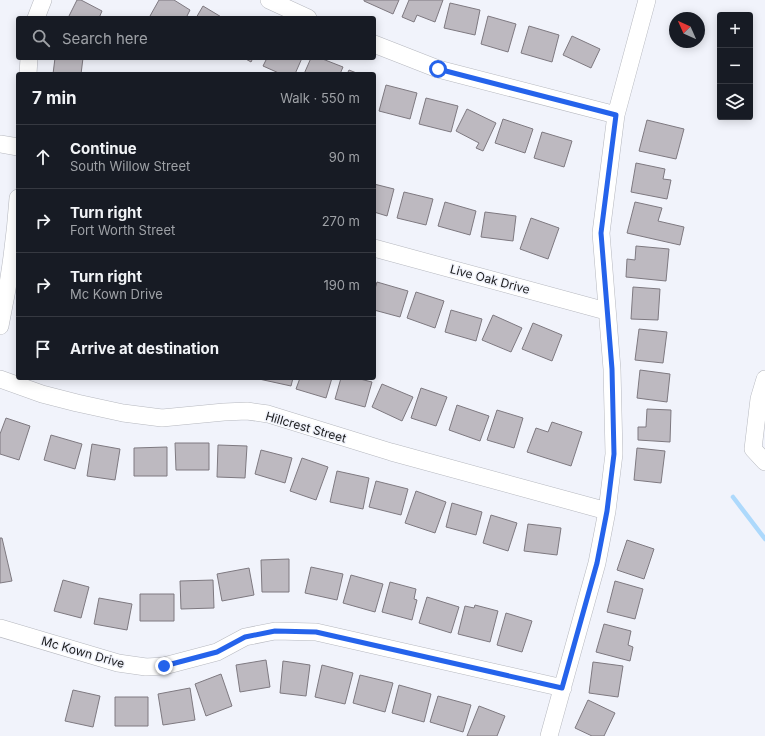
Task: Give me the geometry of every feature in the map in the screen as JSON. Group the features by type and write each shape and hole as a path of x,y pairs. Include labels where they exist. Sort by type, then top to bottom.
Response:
{"street":[{"path":"37,16 43,0"},
{"path":"269,0 304,16"},
{"path":"548,736 597,563 607,511 614,454 612,369 606,311 601,233 616,115 647,0"},
{"path":"376,45 438,69 616,115"},
{"path":"28,72 29,60"},
{"path":"0,144 16,147"},
{"path":"0,326 16,225"},
{"name":"Live Oak Drive","path":"376,249 606,311"},
{"name":"Hillcrest Street","path":"0,379 42,394 77,404 123,413 162,418 246,411 268,414 391,452 607,511"},
{"path":"765,379 759,399 753,449 765,462"},
{"name":"Mc Kown Drive","path":"0,628 118,663 146,667 164,666 217,652 245,637 275,631 316,632 562,688"}],"building":[{"path":"77,0 81,0 102,11 100,16 69,16"},
{"path":"159,0 174,0 190,10 187,16 150,16"},
{"path":"364,0 399,0 393,14"},
{"path":"409,0 443,0 435,22 417,15 414,22 402,17"},
{"path":"450,3 480,10 475,35 444,28"},
{"path":"203,6 220,16 197,16"},
{"path":"488,16 516,24 508,52 481,44"},
{"path":"529,26 559,35 552,62 521,53"},
{"path":"572,36 600,49 591,68 563,55"},
{"path":"55,60 83,60 81,72 53,72"},
{"path":"266,60 301,60 296,72 276,72 263,66"},
{"path":"310,60 325,60 343,67 341,72 305,72"},
{"path":"386,85 417,93 410,119 379,111"},
{"path":"426,98 458,106 451,132 419,124"},
{"path":"467,109 496,123 483,151 476,148 479,143 456,131"},
{"path":"503,119 533,129 525,153 495,143"},
{"path":"647,120 684,129 676,159 639,151"},
{"path":"542,132 572,141 564,167 534,158"},
{"path":"636,163 665,169 663,179 671,180 667,199 631,192"},
{"path":"376,184 394,189 387,216 376,213"},
{"path":"404,192 433,199 426,225 397,218"},
{"path":"445,202 476,211 470,235 438,226"},
{"path":"635,202 662,208 658,221 684,227 680,245 627,233"},
{"path":"485,212 516,216 513,241 481,237"},
{"path":"531,218 559,228 548,259 520,249"},
{"path":"636,246 669,249 666,281 626,277 627,259 635,260"},
{"path":"377,282 408,291 400,317 376,311"},
{"path":"633,287 660,289 658,320 631,319"},
{"path":"416,292 444,301 435,328 407,318"},
{"path":"451,310 482,319 476,341 445,332"},
{"path":"493,315 522,328 511,352 482,340"},
{"path":"533,323 562,335 552,361 522,349"},
{"path":"639,329 667,332 663,363 635,360"},
{"path":"640,370 670,374 667,402 637,398"},
{"path":"264,380 292,380 291,386"},
{"path":"299,380 331,380 326,398 296,389"},
{"path":"340,380 364,380 372,382 365,407 335,399"},
{"path":"382,384 413,397 402,421 372,407"},
{"path":"421,388 447,397 436,426 411,418"},
{"path":"457,405 489,416 480,441 449,430"},
{"path":"647,409 671,410 670,442 638,440 638,427 646,427"},
{"path":"497,410 523,418 514,448 487,440"},
{"path":"6,418 30,426 19,460 0,454 0,434"},
{"path":"552,422 582,432 571,466 527,452 536,428 548,432"},
{"path":"51,435 82,444 75,469 44,460"},
{"path":"175,443 209,443 209,470 176,470"},
{"path":"92,444 120,449 115,480 87,476"},
{"path":"218,445 247,446 245,478 217,477"},
{"path":"167,447 167,476 134,476 134,448"},
{"path":"637,448 665,451 661,483 634,480"},
{"path":"261,450 292,458 285,483 255,474"},
{"path":"302,458 328,467 316,500 290,491"},
{"path":"337,471 369,478 363,509 330,502"},
{"path":"376,481 408,489 401,515 369,507"},
{"path":"416,491 446,502 435,533 405,523"},
{"path":"452,503 482,512 476,535 446,527"},
{"path":"491,515 517,523 508,551 483,543"},
{"path":"528,524 561,528 557,555 524,551"},
{"path":"0,538 2,538 12,581 0,583"},
{"path":"627,540 654,549 644,579 617,570"},
{"path":"289,559 289,592 262,592 261,560"},
{"path":"311,567 343,574 337,600 305,593"},
{"path":"249,568 254,595 222,601 217,574"},
{"path":"351,575 383,584 375,612 343,603"},
{"path":"63,580 89,587 81,618 54,611"},
{"path":"213,580 214,608 181,609 180,581"},
{"path":"615,581 643,589 635,619 607,612"},
{"path":"390,582 416,589 414,599 417,600 412,620 382,612"},
{"path":"140,594 174,594 174,621 140,621"},
{"path":"427,597 459,607 451,633 419,623"},
{"path":"99,598 132,604 127,630 94,624"},
{"path":"475,605 498,611 490,642 458,634 465,606 474,608"},
{"path":"506,613 532,621 522,652 497,645"},
{"path":"604,624 631,631 628,645 633,647 630,661 596,652"},
{"path":"266,660 270,687 240,692 236,665"},
{"path":"283,661 310,665 306,696 280,693"},
{"path":"593,662 623,666 618,697 589,693"},
{"path":"322,665 353,673 345,704 315,697"},
{"path":"221,674 232,706 206,716 195,684"},
{"path":"360,675 393,683 385,712 353,703"},
{"path":"399,685 431,694 424,722 392,713"},
{"path":"190,688 195,720 163,725 158,694"},
{"path":"73,690 100,696 93,727 65,721"},
{"path":"438,696 471,705 463,732 430,722"},
{"path":"115,697 148,697 148,726 115,726"},
{"path":"588,700 615,713 604,736 592,736 575,728"},
{"path":"479,706 505,716 497,736 467,736"}],"waterway":[{"path":"733,497 765,539"}],"route":[{"path":"164,666 217,652 245,637 275,631 316,632 562,688 597,563 607,511 614,454 612,369 606,311 601,233 616,115 438,69"}]}
